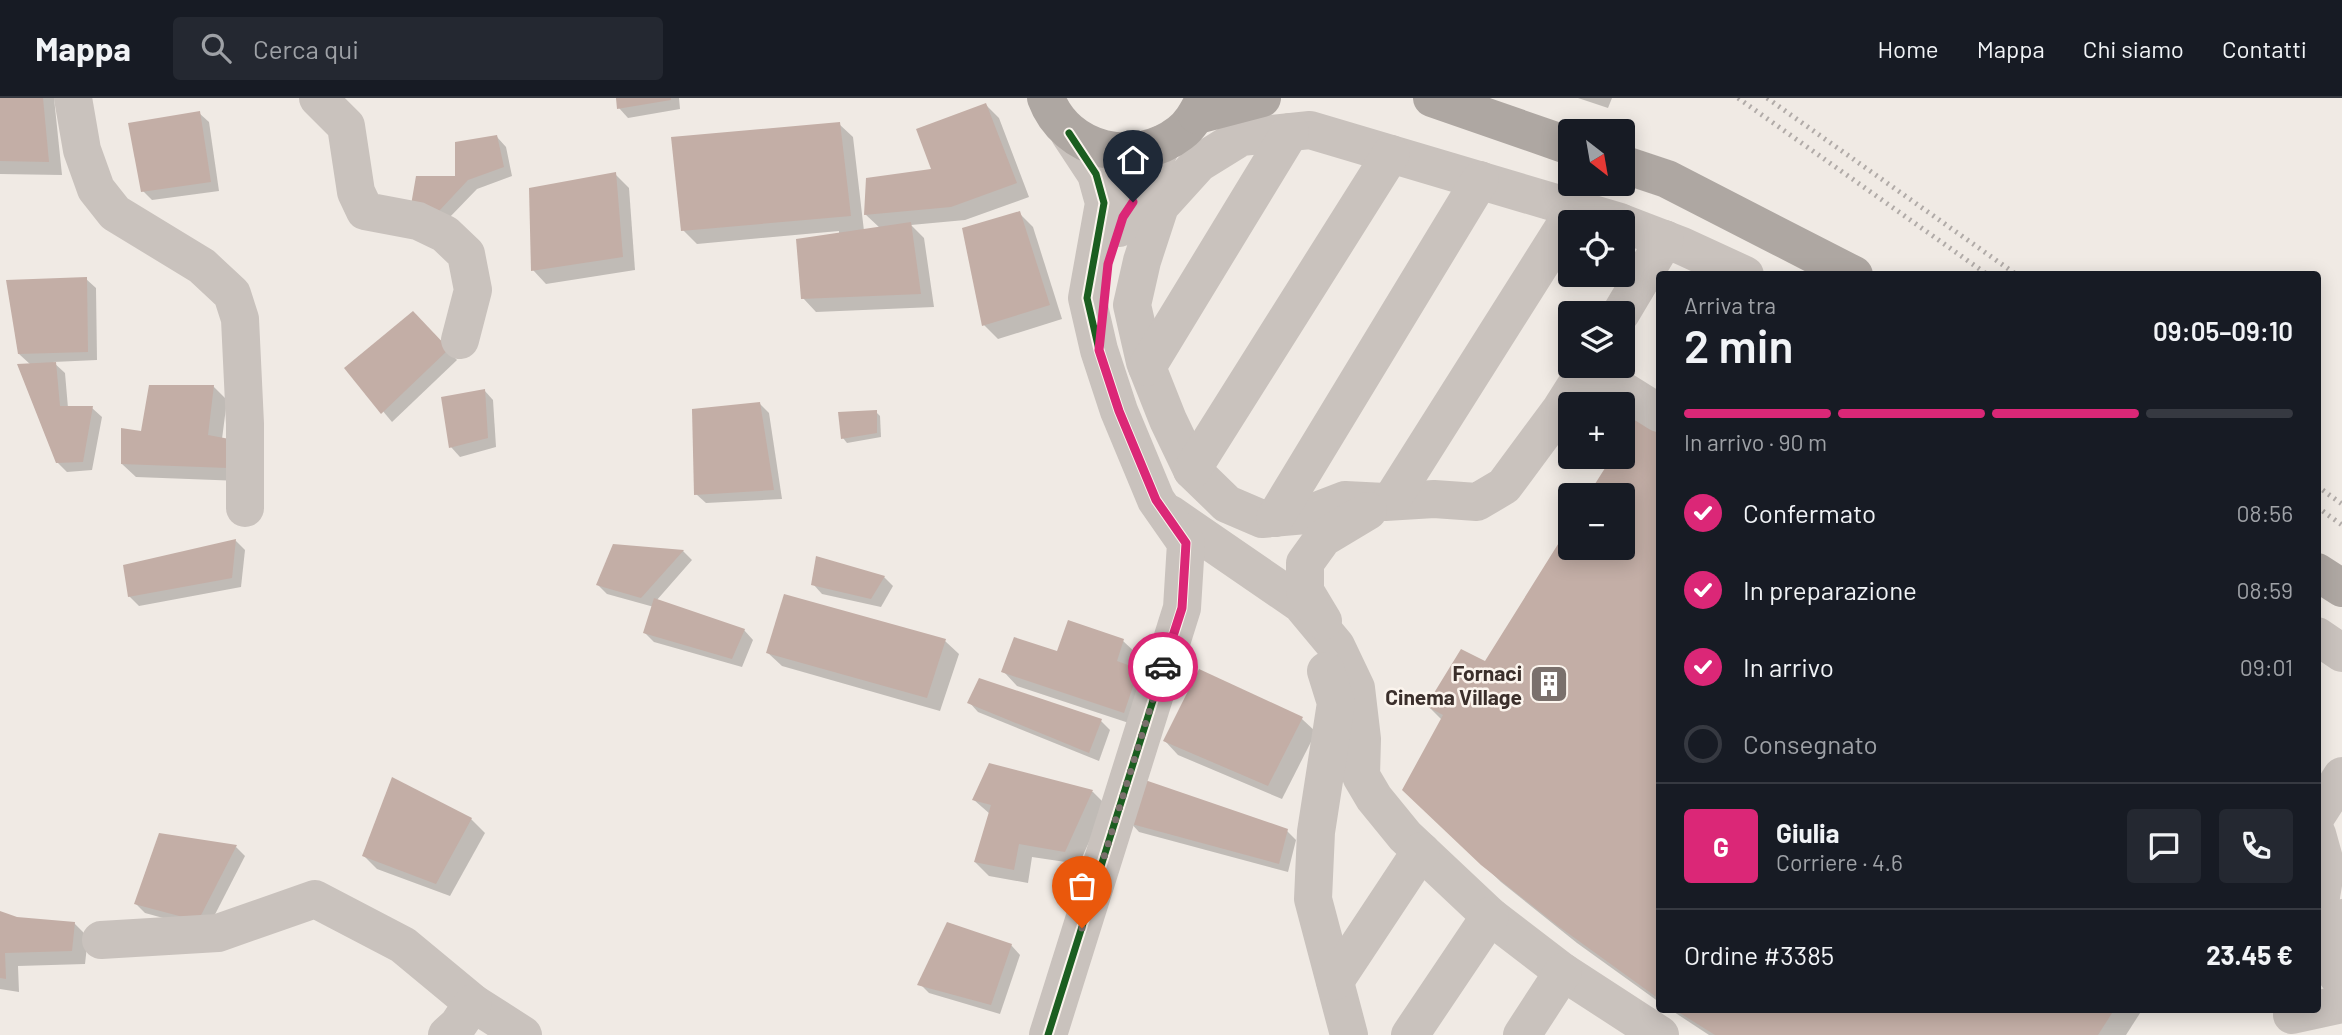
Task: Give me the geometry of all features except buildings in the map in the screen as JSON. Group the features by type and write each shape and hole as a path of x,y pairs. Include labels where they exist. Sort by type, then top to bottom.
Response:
{"main road":[{"path":"1046,98 1051,112 1069,133 1090,146 1114,152 1139,152 1162,144 1181,132 1201,106 1262,98"},
{"path":"1432,98 1558,142"},
{"path":"1635,168 1667,179 1846,271"},
{"path":"2321,575 2342,588"}],"street":[{"path":"73,98 82,150 96,189 115,213 202,266 232,293 240,320 245,508"},
{"path":"318,98 346,126 356,192 365,211 418,221 445,234 466,254 473,289 460,340"},
{"path":"1581,378 1504,486 1477,502 1434,499 1345,500 1306,515 1262,519 1227,504 1192,470 1147,367 1132,305 1142,261 1160,206 1199,163 1241,137 1310,130 1582,210"},
{"path":"1147,367 1290,132"},
{"path":"1069,133 1096,174 1104,203 1087,298 1099,350 1119,411 1156,500 1186,543 1262,602 1316,652 1327,673 1336,703 1316,832 1313,899 1349,1035"},
{"path":"1099,350 1108,264 1123,217 1143,187 1162,144"},
{"path":"1192,470 1391,155"},
{"path":"1275,518 1480,180"},
{"path":"1576,208 1388,501 1323,537 1305,563 1305,591 1356,688 1362,739 1361,776 1374,798 1405,836 1490,916 1641,1030"},
{"path":"1635,228 1736,271"},
{"path":"1627,301 1665,239"},
{"path":"1605,378 1656,411"},
{"path":"1163,509 1301,604 1336,646"},
{"path":"1048,1035 1182,608 1186,543"},
{"path":"2321,639 2342,653"},
{"path":"2321,809 2342,776"},
{"path":"2321,848 2326,866 2326,937 2331,962 2342,981"},
{"path":"1335,981 1421,851"},
{"path":"101,940 218,933 315,899 403,945 473,1003 523,1035"},
{"path":"1410,1035 1490,916"},
{"path":"1522,1035 1563,972"},
{"path":"447,1035 458,1026 473,1003"},
{"path":"2300,1024 2342,1004"},
{"path":"2300,1024 2342,1029"}],"railway":[{"path":"1738,98 1982,271"},
{"path":"1767,98 2011,271"},
{"path":"2321,489 2342,504"},
{"path":"2321,510 2342,525"}],"cycle path":[{"path":"1048,1035 1182,608 1186,543 1156,500 1119,411 1099,350 1087,298 1104,203 1096,174 1069,133"}],"way so far":[{"path":"1082,928 1163,667"}],"place":[{"name":"Fornaci Cinema Village","path":"1549,684"}],"route":[{"path":"1133,202 1123,217 1108,264 1099,350 1119,411 1156,500 1186,543 1182,608 1163,667"}]}
